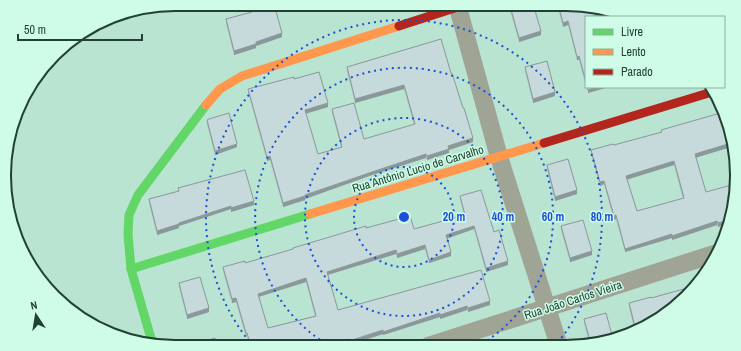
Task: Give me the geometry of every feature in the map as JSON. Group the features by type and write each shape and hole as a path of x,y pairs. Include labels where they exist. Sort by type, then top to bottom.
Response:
{"street":[{"path":"151,338 132,269 128,234 129,216 138,195 203,108 220,89 242,76 442,11"},
{"path":"462,11 498,157 556,340"},
{"name":"Rua Antônio Lucio de Carvalho","path":"132,269 708,93"},
{"name":"Rua João Carlos Vieira","path":"447,340 709,256"}],"building":[{"path":"276,11 282,33 234,51 226,19 252,12"},
{"path":"511,11 535,11 541,31 519,38"},
{"path":"560,11 576,11 599,14 585,16 585,78 579,56 577,57 568,21 563,23"},
{"path":"441,39 473,138 448,146 449,149 427,156 426,154 283,203 270,156 267,157 248,89 319,72 328,103 305,110 318,154 342,147 332,109 354,103 364,139 415,124 404,85 355,99 347,67"},
{"path":"547,61 555,92 533,99 525,67"},
{"path":"229,113 237,144 215,151 207,120"},
{"path":"717,114 727,144 695,154 706,192 730,185 727,208 723,222 718,223 717,221 672,236 672,234 625,249 616,215 614,216 604,181 600,182 591,150 662,132 661,130","holes":["674,161 684,198 637,211 626,176"]},
{"path":"568,159 577,190 555,197 547,165"},
{"path":"245,170 254,201 231,208 231,206 157,231 149,199 179,191 178,188"},
{"path":"481,190 494,232 499,230 508,261 486,268 474,226 446,235 451,252 429,260 425,245 397,254 396,250 327,272 338,310 481,270 490,301 468,308 467,306 440,315 440,313 383,332 383,330 352,340 249,340 236,298 232,299 223,267 245,261 245,263 366,226 366,228 410,216 414,229 465,215 460,196","holes":["306,278 316,316 268,328 258,294"]},
{"path":"583,220 592,251 570,258 561,226"},
{"path":"200,277 209,308 187,315 179,283"},
{"path":"685,289 666,306 648,318 634,324 629,303"},
{"path":"606,313 611,333 589,339 584,319"}],"traffic: fast":[{"path":"151,338 131,269 128,234 129,215 138,195 206,105"},
{"path":"131,269 310,214"}],"traffic: slow":[{"path":"206,105 220,89 242,76 399,26"},
{"path":"310,214 544,143"}],"traffic: jam":[{"path":"399,26 445,11"},
{"path":"544,143 708,93"}]}
